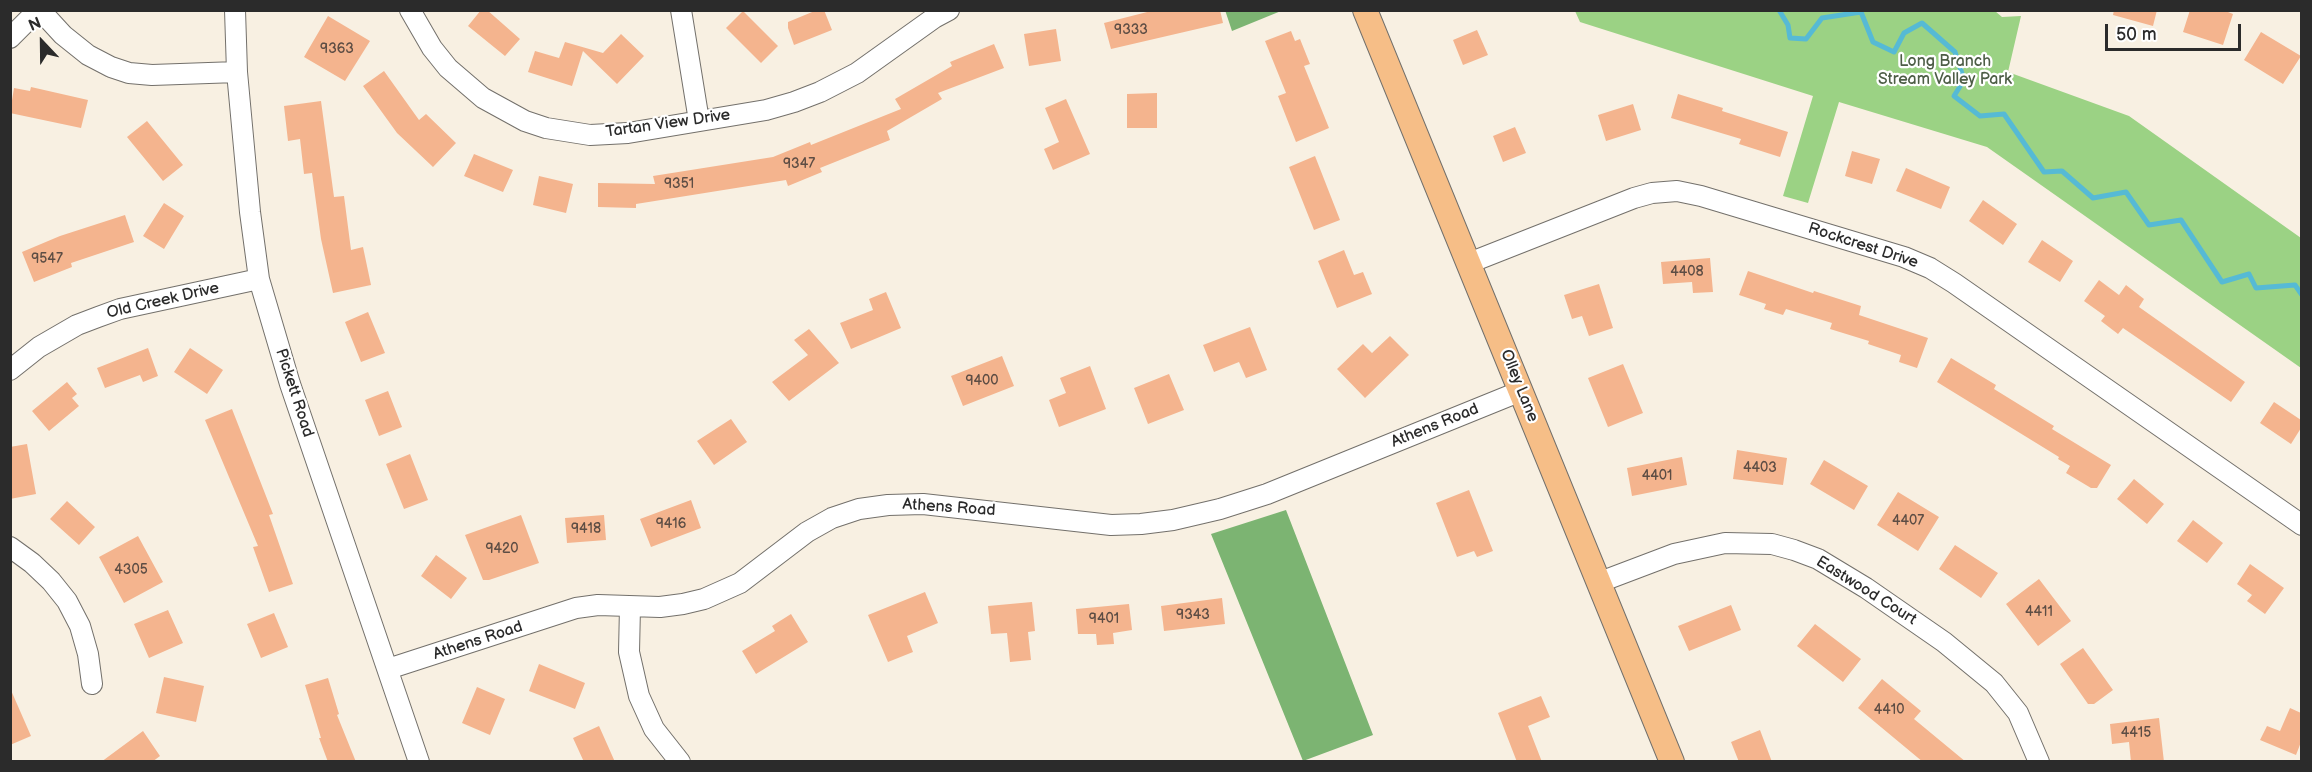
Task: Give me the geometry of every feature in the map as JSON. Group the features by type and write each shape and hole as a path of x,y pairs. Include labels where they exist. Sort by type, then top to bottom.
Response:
{"main road":[{"name":"Olley Lane","path":"1365,10 1672,762"}],"street":[{"path":"10,38 39,10 80,48 111,67 129,73 152,75 237,72"},
{"name":"Pickett Road","path":"235,10 237,72 250,212 259,279 290,384 419,762"},
{"name":"Tartan View Drive","path":"410,10 432,48 448,68 483,98 525,121 546,128 590,135 628,133 766,110 820,92 857,73 934,18 949,10"},
{"path":"681,10 699,121"},
{"name":"Rockcrest Drive","path":"1470,263 1634,198 1652,193 1677,192 1701,196 1904,257 1930,268 1954,283 2301,525"},
{"name":"Old Creek Drive","path":"10,370 39,347 76,325 98,316 120,309 259,279"},
{"name":"Athens Road","path":"388,669 576,608 598,605 630,607 683,604 725,591 757,571 807,532 832,518 859,509 923,504 1111,525 1173,520 1267,494 1521,391"},
{"name":"Eastwood Court","path":"1600,582 1674,554 1725,543 1772,544 1818,559 1866,588 1944,642 1995,683 2018,713 2039,762"},
{"path":"10,547 32,563 67,601 80,626 93,684"},
{"path":"630,607 629,652 639,696 654,729 680,762"}],"green space":[{"path":"1225,10 1281,10 1281,11 1232,31"},
{"name":"Long Branch Stream Valley Park","path":"1575,11 1995,11 2002,17 2021,16 2008,72 2129,116 2301,238 2301,368 1987,147 1839,102 1808,203 1783,196 1813,96 1580,22"},
{"path":"1286,510 1373,735 1303,761 1211,534"}],"building":[{"path":"481,10 487,10 520,39 505,56 468,26"},
{"path":"817,10 824,10 832,30 794,45 788,22"},
{"path":"1155,10 1220,10 1223,23 1111,49 1104,23"},
{"path":"2114,10 2157,10 2153,26 2113,15"},
{"path":"2190,10 2223,10 2233,14 2223,45 2183,32"},
{"path":"743,11 778,46 761,63 726,28"},
{"path":"328,16 370,41 345,81 304,57"},
{"path":"1056,29 1061,61 1029,66 1024,34"},
{"path":"1477,30 1488,55 1463,65 1453,40"},
{"path":"1291,31 1295,41 1300,39 1310,64 1304,66 1329,128 1296,142 1278,96 1286,93 1265,41"},
{"path":"2261,32 2301,56 2283,84 2244,60"},
{"path":"621,34 644,56 617,84 583,51 572,86 528,72 535,51 559,58 565,42 603,53"},
{"path":"994,44 1004,68 938,93 942,99 887,131 890,140 820,168 822,172 788,186 786,180 636,204 636,208 598,207 598,183 655,184 653,176 773,157 810,142 811,145 901,109 895,99 952,66 950,62"},
{"path":"384,71 419,120 426,114 456,143 433,167 397,133 363,86"},
{"path":"31,87 88,100 81,128 10,113 14,88 30,91"},
{"path":"1157,93 1157,128 1127,128 1127,94"},
{"path":"1678,94 1788,132 1780,157 1739,144 1741,139 1671,118"},
{"path":"1066,99 1090,154 1053,170 1044,149 1059,142 1045,108"},
{"path":"321,101 334,197 344,196 351,250 363,247 371,285 333,293 321,239 312,173 304,174 300,139 288,141 284,106"},
{"path":"1633,104 1641,130 1606,141 1598,115"},
{"path":"147,121 183,165 163,181 127,137"},
{"path":"1515,127 1526,153 1503,162 1493,136"},
{"path":"1852,151 1880,159 1872,184 1845,176"},
{"path":"474,154 513,170 503,192 464,176"},
{"path":"1315,156 1340,220 1314,230 1289,167"},
{"path":"1906,168 1950,187 1941,209 1896,191"},
{"path":"539,176 573,184 566,213 533,205"},
{"path":"1983,200 2017,224 2003,245 1969,221"},
{"path":"164,203 184,216 164,249 143,236"},
{"path":"125,215 134,242 71,263 72,267 34,282 22,252 60,236"},
{"path":"2042,240 2073,261 2060,282 2028,262"},
{"path":"1344,250 1354,275 1363,272 1372,294 1337,308 1318,261"},
{"path":"1710,258 1713,292 1693,293 1692,282 1663,284 1661,262"},
{"path":"1748,271 1861,306 1859,315 1928,338 1917,368 1899,362 1901,355 1868,344 1869,341 1830,329 1832,323 1786,309 1783,315 1764,309 1766,304 1739,295"},
{"path":"2099,280 2119,295 2126,285 2144,299 2139,307 2245,382 2231,402 2123,328 2118,334 2101,321 2105,316 2084,301"},
{"path":"1599,284 1613,328 1589,336 1582,316 1572,319 1564,295"},
{"path":"886,292 901,328 851,349 840,323 873,310 869,299"},
{"path":"368,312 385,353 361,362 345,322"},
{"path":"1250,327 1267,370 1246,378 1239,362 1214,372 1203,345"},
{"path":"809,329 839,363 789,401 772,382 808,355 794,340"},
{"path":"1390,336 1409,355 1365,398 1337,369 1363,344 1372,353"},
{"path":"148,348 158,376 143,382 140,375 105,388 97,368"},
{"path":"190,348 223,370 207,394 174,372"},
{"path":"1002,356 1014,386 963,406 951,376"},
{"path":"1951,358 1996,385 1994,389 2054,426 2052,429 2111,465 2097,488 2091,488 2066,473 2070,466 2058,459 2059,457 1937,382"},
{"path":"1623,364 1643,413 1608,427 1588,378"},
{"path":"1090,366 1106,409 1059,427 1049,400 1066,393 1060,378"},
{"path":"1169,374 1184,410 1148,424 1134,388"},
{"path":"67,382 77,394 72,398 79,406 49,431 32,411"},
{"path":"388,391 402,427 379,436 365,400"},
{"path":"2274,402 2301,420 2301,428 2291,444 2260,423"},
{"path":"232,409 273,514 269,515 293,584 269,592 253,547 258,546 205,420"},
{"path":"731,419 747,442 714,465 697,441"},
{"path":"27,444 36,494 10,499 10,447"},
{"path":"1737,450 1787,458 1783,485 1733,479"},
{"path":"410,454 428,500 404,509 386,464"},
{"path":"1682,457 1687,485 1632,496 1627,468"},
{"path":"1824,460 1868,486 1854,510 1810,484"},
{"path":"2134,479 2164,504 2147,524 2117,499"},
{"path":"1469,490 1493,551 1477,557 1474,551 1457,557 1436,503"},
{"path":"1898,492 1939,517 1918,551 1877,525"},
{"path":"691,500 701,528 651,547 640,519"},
{"path":"67,501 95,527 79,545 50,519"},
{"path":"521,515 539,563 483,580 465,535"},
{"path":"604,515 606,540 567,543 565,518"},
{"path":"2193,520 2223,543 2207,563 2177,541"},
{"path":"138,536 163,582 124,603 99,557"},
{"path":"1955,545 1998,573 1981,598 1939,569"},
{"path":"436,555 467,578 451,599 421,576"},
{"path":"2250,564 2284,588 2265,614 2247,601 2252,595 2237,584"},
{"path":"2039,579 2071,621 2038,646 2006,604"},
{"path":"925,592 938,623 907,636 913,652 888,662 868,615"},
{"path":"1222,598 1225,624 1164,631 1161,606"},
{"path":"1032,602 1035,631 1028,632 1031,660 1010,662 1007,633 991,634 988,606"},
{"path":"1129,604 1132,630 1113,633 1114,644 1097,645 1096,634 1078,634 1076,609"},
{"path":"1731,605 1741,630 1689,651 1678,626"},
{"path":"168,610 183,643 149,658 134,624"},
{"path":"274,613 288,647 261,658 247,624"},
{"path":"791,614 808,642 756,674 742,651 775,631 772,626"},
{"path":"1815,624 1861,659 1843,682 1797,646"},
{"path":"2083,648 2113,690 2094,704 2088,704 2060,664"},
{"path":"539,664 585,683 575,709 529,691"},
{"path":"164,677 204,686 196,722 156,713"},
{"path":"328,678 339,714 337,715 356,762 328,762 319,738 321,738 305,685"},
{"path":"1882,679 1921,711 1914,719 1966,762 1923,762 1858,708"},
{"path":"477,687 505,699 490,735 462,723"},
{"path":"10,688 31,736 10,745"},
{"path":"1541,696 1550,717 1528,726 1542,762 1517,762 1498,713"},
{"path":"2290,708 2301,713 2301,742 2296,755 2260,740 2267,726 2280,731"},
{"path":"2159,718 2164,762 2131,762 2129,742 2112,744 2110,724"},
{"path":"599,726 615,762 584,762 573,738"},
{"path":"1760,730 1772,762 1739,762 1731,742"},
{"path":"143,731 160,756 152,762 101,762"}],"waterway":[{"path":"1779,10 1788,25 1790,38 1806,39 1822,18 1861,12 1873,42 1894,52 1904,33 1922,23 1955,52 1964,80 1954,96 1980,116 2004,114 2044,172 2062,171 2093,198 2126,192 2149,225 2181,220 2222,282 2249,274 2256,288 2295,285 2302,295"}]}
